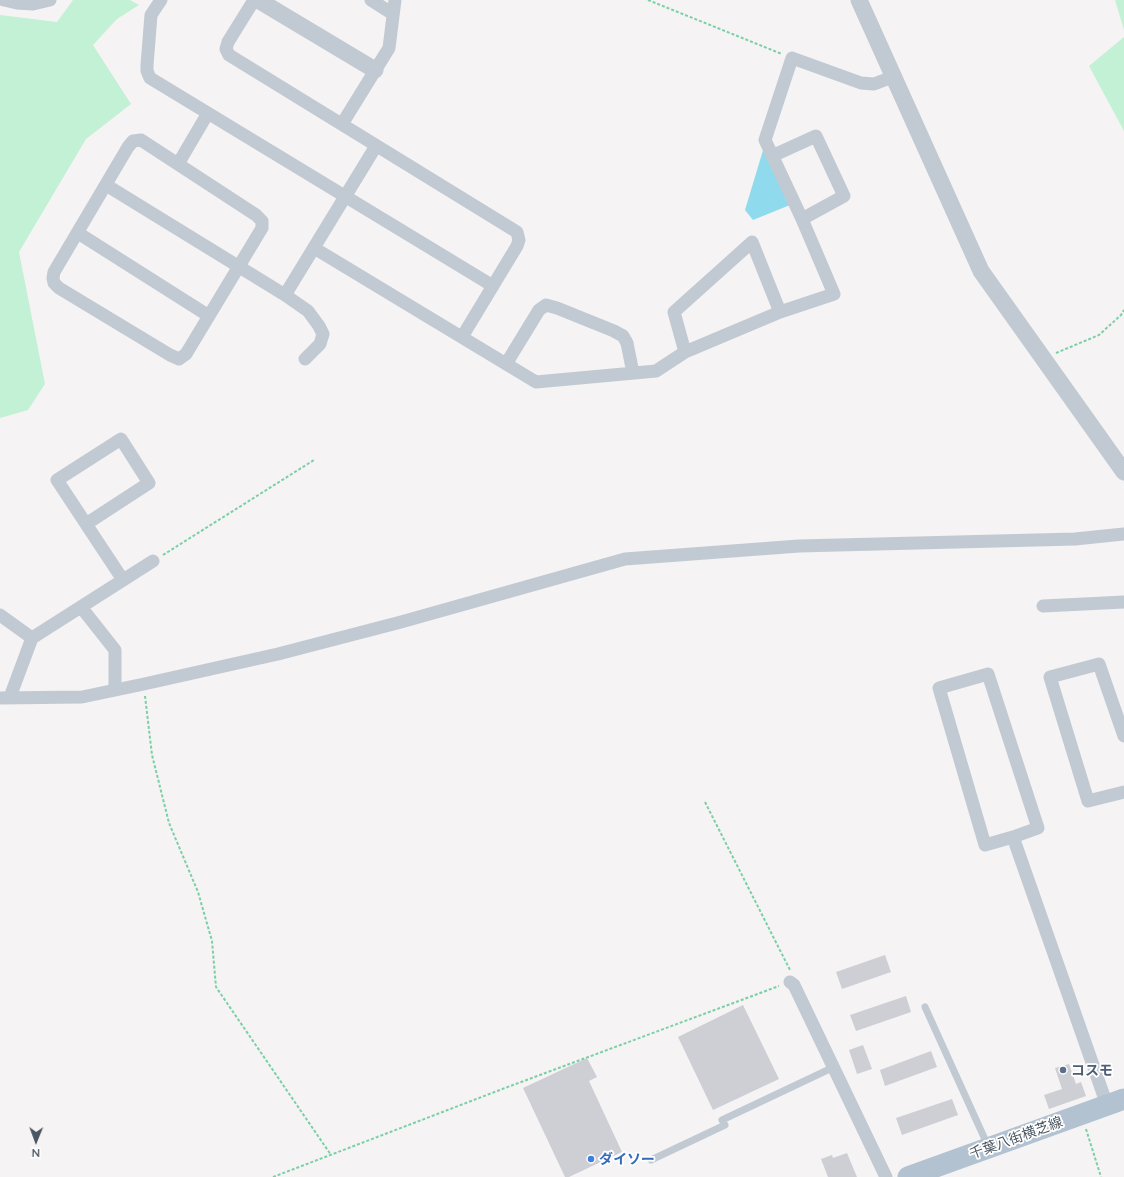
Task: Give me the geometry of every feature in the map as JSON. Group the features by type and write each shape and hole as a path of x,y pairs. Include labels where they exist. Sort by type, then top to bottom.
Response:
{"main road":[{"name":"千葉八街横芝線","path":"908,1177 1115,1102"}],"street":[{"path":"4,0 33,4 50,0"},
{"path":"254,0 228,42 226,49 229,55 517,232 519,240 517,246 462,337"},
{"path":"258,0 375,70"},
{"path":"371,0 393,14"},
{"path":"342,124 389,48 395,0"},
{"path":"157,2 151,15 147,65 147,71 150,78 493,286"},
{"path":"863,2 981,271 1124,472"},
{"path":"314,248 536,382 656,371 685,352 780,312 834,294 802,219 765,140 792,58 861,83 874,84 895,76"},
{"path":"178,164 208,113"},
{"path":"772,156 816,136 844,196 802,219"},
{"path":"141,140 256,215 262,221 262,228 239,267 186,354 179,359 59,288 54,283 54,272 106,185 133,141 141,140"},
{"path":"285,295 376,146"},
{"path":"106,185 285,295 308,311 323,334 320,344 305,359"},
{"path":"78,233 209,316"},
{"path":"685,352 674,312 752,242 780,312"},
{"path":"506,364 539,310 546,305 614,331 623,336 627,343 633,373"},
{"path":"86,524 149,483 121,439 57,480 86,524 123,580"},
{"path":"153,561 32,638 5,698 82,697 278,654 378,628 625,559 800,546 1075,539 1124,534"},
{"path":"1044,606 1124,602"},
{"path":"81,606 115,650 115,689"},
{"path":"0,615 32,638"},
{"path":"1124,736 1099,664 1050,677 1088,801 1124,792"},
{"path":"988,674 1038,828 1013,837 985,845 939,688 988,674"},
{"path":"1013,837 1115,1102"},
{"path":"790,982 794,985 886,1177"}],"lane":[{"path":"925,1007 989,1148"},
{"path":"650,1160 725,1125 722,1120 834,1067"}],"path":[{"path":"648,0 792,58"},
{"path":"1043,359 1099,335 1121,315 1124,310"},
{"path":"153,561 314,460"},
{"path":"144,684 154,763 169,823 198,892 212,941 216,987 331,1155"},
{"path":"273,1177 505,1088 790,982 790,969 705,802"},
{"path":"1081,1114 1101,1177"}],"green space":[{"path":"73,0 130,0 139,5 117,19 93,45 131,104 86,139 19,252 45,384 28,410 0,418 0,15 57,22"},
{"path":"1115,0 1124,0 1124,30"},
{"path":"1124,37 1124,131 1089,66"}],"water":[{"path":"764,147 790,205 753,220 745,210"}],"building":[{"path":"885,955 891,972 842,989 836,972"},
{"path":"906,996 911,1012 856,1031 850,1015"},
{"path":"743,1005 779,1079 713,1110 678,1037"},
{"path":"863,1045 872,1069 857,1074 849,1050"},
{"path":"931,1051 937,1067 885,1086 880,1070"},
{"path":"587,1058 597,1077 589,1081 622,1152 569,1177 565,1177 523,1088"},
{"path":"1069,1064 1076,1084 1081,1082 1086,1096 1049,1109 1044,1095 1062,1089 1055,1068"},
{"path":"952,1099 958,1115 902,1135 896,1118"},
{"path":"847,1153 857,1177 828,1177 821,1159 832,1155 833,1158"}],"place":[{"name":"コスモ","path":"1063,1070"},
{"name":"ダイソー","path":"591,1159"}]}
